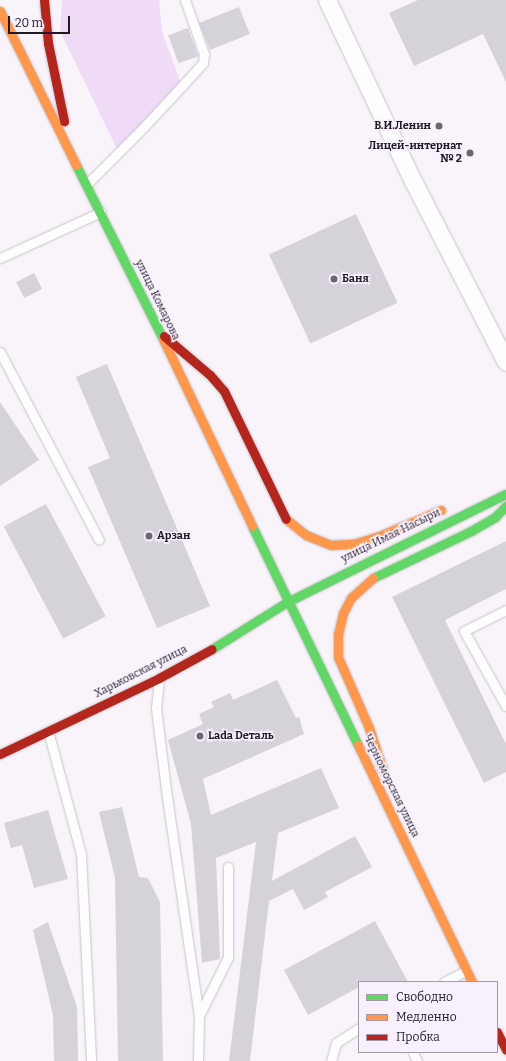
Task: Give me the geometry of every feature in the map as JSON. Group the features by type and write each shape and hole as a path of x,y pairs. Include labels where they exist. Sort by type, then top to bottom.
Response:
{"street":[{"path":"44,0 48,43 71,152"},
{"path":"327,0 414,183 506,362"},
{"name":"улица Комарова","path":"0,12 101,212 287,602"},
{"path":"159,332 210,375 224,391 284,516 292,526 306,535 331,545 353,544 382,535 453,505"},
{"path":"488,492 506,488"},
{"name":"улица Имая Насыри","path":"287,602 506,494"},
{"path":"394,818 385,775 369,728 338,658 338,635 342,614 351,598 372,579 471,531 495,517 506,506"},
{"name":"Харьковская улица","path":"0,754 159,678 226,641 287,602"},
{"name":"Черноморская улица","path":"287,602 394,818 471,981"},
{"path":"498,1034 506,1050"}],"lane":[{"path":"87,184 143,128 203,63 204,54 185,0"},
{"path":"0,258 101,212"},
{"path":"0,352 99,540"},
{"path":"506,610 464,631 506,706"},
{"path":"159,678 157,716 199,1016 198,1061"},
{"path":"48,731 81,854 90,1061"},
{"path":"199,1016 228,956 228,866"},
{"path":"446,981 466,971"},
{"path":"331,1061 336,1043 358,1029"}],"shaded area":[{"path":"62,0 159,0 162,32 181,83 117,149 60,31"}],"building":[{"path":"418,0 506,0 506,82 483,34 414,66 389,13"},
{"path":"239,7 250,34 210,50 199,23"},
{"path":"188,28 198,56 179,63 168,35"},
{"name":"Баня","path":"356,214 397,303 310,343 269,255"},
{"path":"34,273 42,289 24,298 16,282"},
{"name":"Арзан","path":"107,364 210,606 157,628 88,467 110,458 76,377"},
{"path":"0,402 39,460 0,486"},
{"path":"46,504 106,616 63,639 4,527"},
{"path":"506,541 506,589 445,620 506,744 506,772 484,783 392,597"},
{"path":"277,680 296,718 299,717 304,734 203,779 211,815 321,768 339,808 278,833 272,881 355,836 372,867 325,892 328,897 304,910 293,889 269,901 250,1061 229,1061 256,842 216,858 220,959 202,963 191,824 168,740 203,724 199,714 214,707 211,702 230,693 233,700"},
{"path":"122,807 139,877 148,878 160,902 163,1061 118,1061 115,878 99,812"},
{"path":"48,810 68,879 34,888 22,845 11,848 4,823"},
{"path":"375,921 407,981 358,981 358,988 308,1015 284,970"},
{"path":"48,922 77,1007 78,1061 54,1061 53,1015 33,930"}],"traffic: fast":[{"path":"76,165 163,339"},
{"path":"212,649 287,602 506,494"},
{"path":"373,578 471,531 495,517 506,506"},
{"path":"252,526 358,745"}],"traffic: slow":[{"path":"0,11 76,165"},
{"path":"163,339 252,526"},
{"path":"286,519 306,535 331,545 353,544 382,535 441,510"},
{"path":"373,578 351,598 343,613 338,635 338,657 369,728 383,770"},
{"path":"358,745 472,981"}],"traffic: jam":[{"path":"44,0 48,43 64,121"},
{"path":"164,336 210,375 224,391 286,519"},
{"path":"0,754 159,678 212,649"},
{"path":"498,1034 506,1050"}],"place":[{"name":"В.И.Ленин","path":"439,126"},
{"name":"Лицей-интернат № 2","path":"470,153"},
{"name":"Баня","path":"334,279"},
{"name":"Арзан","path":"149,536"},
{"name":"Lada Dеталь","path":"200,736"}]}
